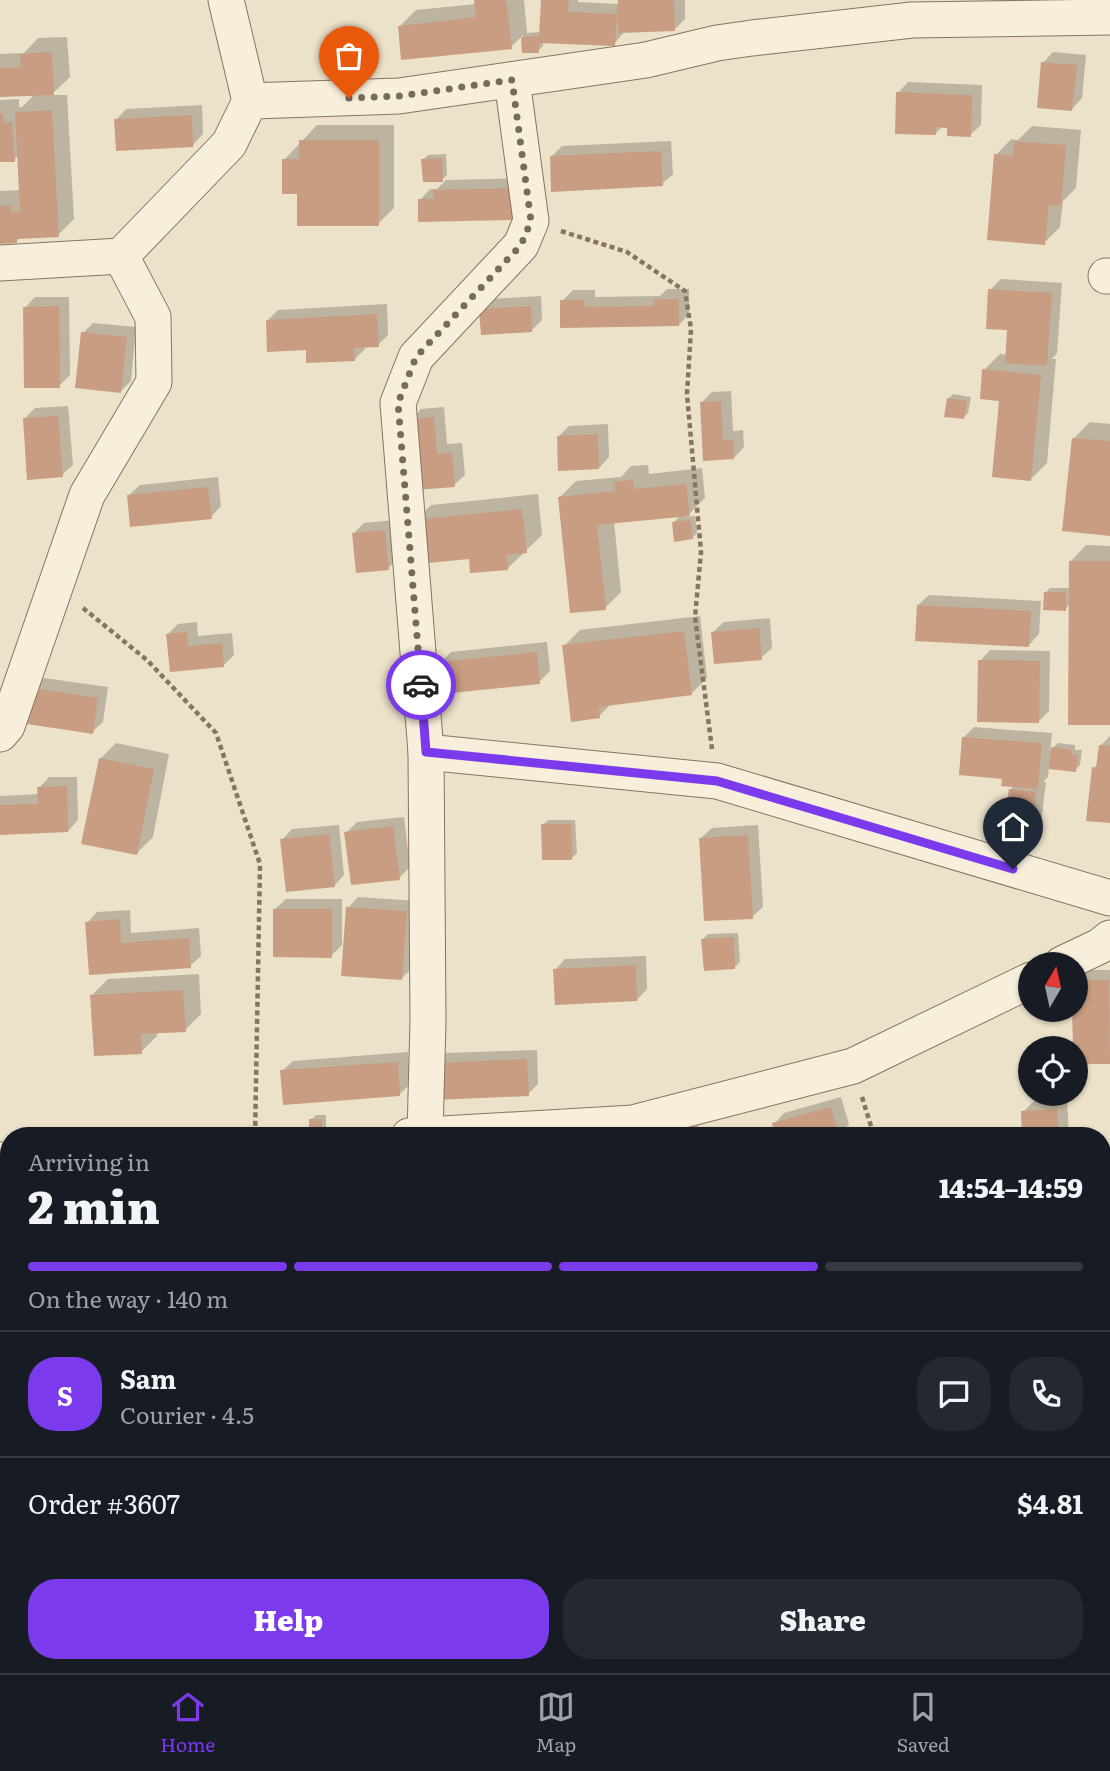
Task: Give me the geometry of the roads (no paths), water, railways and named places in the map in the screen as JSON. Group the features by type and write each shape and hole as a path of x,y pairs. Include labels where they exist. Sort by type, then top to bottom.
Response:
{"street":[{"path":"0,262 121,256 229,144 250,101 226,0"},
{"path":"250,101 399,96 646,60 718,43 912,20 1110,17"},
{"path":"418,1127 428,1021 426,752 398,403 416,357 521,245 531,221 512,80"},
{"path":"0,734 7,726 88,495 153,382 153,317 121,256"},
{"path":"426,752 717,781 1110,898"},
{"path":"1087,952 1110,939"},
{"path":"562,1127 634,1123 853,1066 1018,985"}]}
